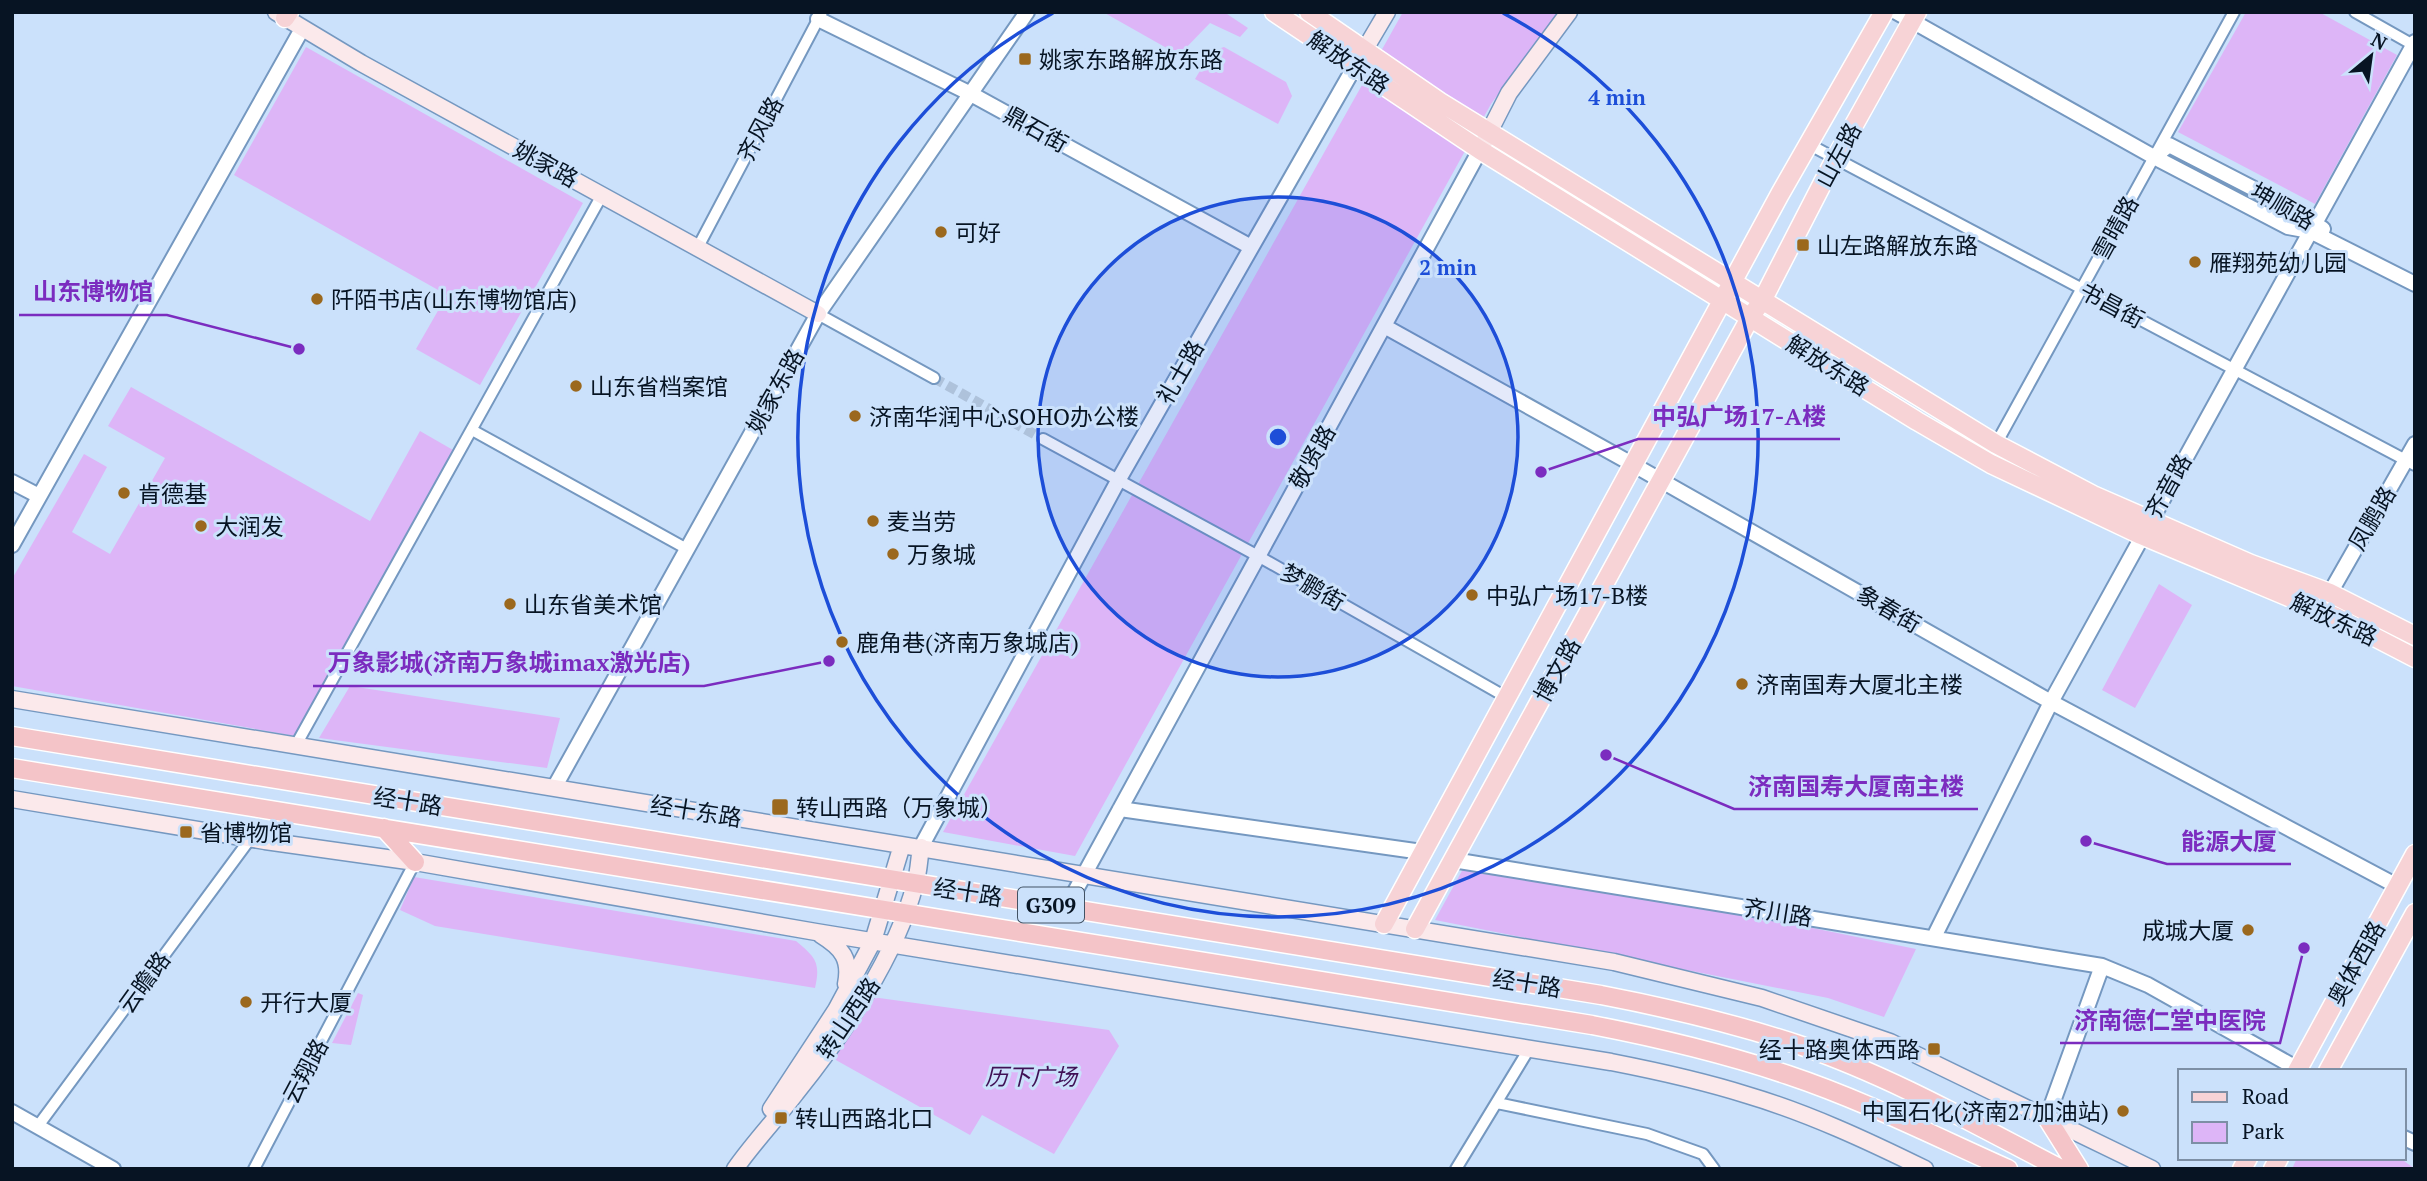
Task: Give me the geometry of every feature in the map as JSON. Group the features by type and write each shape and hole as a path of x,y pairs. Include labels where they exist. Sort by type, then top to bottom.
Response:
{"highway":[{"name":"经十路","path":"12,736 1601,995 1692,1013 1803,1046 1889,1081 2061,1169"},
{"name":"经十路","path":"12,768 1592,1025 1682,1042 1790,1075 2008,1169"},
{"path":"384,828 415,862"},
{"path":"2047,1118 2079,1169"}],"main road":[{"name":"解放东路","path":"1274,12 1489,132 1996,444 2093,495 2145,528 2330,593 2415,636"},
{"name":"解放东路","path":"1309,12 1360,59 1480,150 1917,421 1991,464 2145,528 2415,658"},
{"name":"礼士路","path":"1360,59 1387,12"},
{"name":"敬贤路","path":"1480,150 1509,93 1569,12"},
{"name":"山左路","path":"1723,300 1884,12"},
{"name":"姚家路","path":"283,14 302,29 818,314"},
{"name":"山左路","path":"1762,301 1908,15"},
{"name":"博文路","path":"1384,924 1723,300"},
{"name":"博文路","path":"1415,929 1751,316 1762,301"},
{"name":"经十路","path":"12,699 554,788"},
{"name":"经十东路","path":"554,788 921,847"},
{"path":"12,799 250,839 415,862 816,932 1681,1076 1749,1095 1864,1139 1926,1169"},
{"name":"转山西路","path":"724,1169 805,1060 843,996 873,941 902,845"},
{"name":"经十路","path":"921,847 1614,962 1762,998 1890,1042 2152,1169"},
{"name":"转山西路","path":"735,1169 825,1053 894,944 916,883 921,847"},
{"name":"奥体西路","path":"2298,1069 2415,854"},
{"name":"奥体西路","path":"2329,1069 2415,913"},
{"path":"816,932 836,944 846,956 848,973 843,996"}],"street":[{"name":"姚家东路","path":"554,788 818,314 1027,12"},
{"name":"雪晴路","path":"1996,444 2234,12"},
{"path":"2355,12 2414,44"},
{"name":"鼎石街","path":"820,15 1251,247"},
{"name":"齐风路","path":"698,247 820,15"},
{"name":"坤顺路","path":"1908,15 2154,157 2288,228 2312,228 2415,274"},
{"path":"12,545 302,29"},
{"name":"齐音路","path":"1934,937 2051,702 2414,44"},
{"name":"礼士路","path":"921,847 1119,478 1360,59"},
{"name":"书昌街","path":"1810,145 2410,463"},
{"name":"敬贤路","path":"1066,908 1480,150"},
{"path":"296,745 602,195"},
{"name":"坤顺路","path":"2312,228 2415,284"},
{"path":"818,314 934,378"},
{"name":"象春街","path":"1384,326 2051,702 2397,886"},
{"path":"472,430 687,549"},
{"name":"梦鹏街","path":"1043,439 1119,478 1506,697"},
{"name":"凤鹏路","path":"2330,593 2410,463 2415,444"},
{"path":"12,482 39,496"},
{"path":"1120,809 1422,852"},
{"name":"云瞻路","path":"38,1126 250,839"},
{"name":"齐川路","path":"1453,860 2102,966 2148,985 2295,1069"},
{"name":"云翔路","path":"254,1169 415,862"},
{"path":"2047,1118 2102,966"},
{"path":"1457,1169 1529,1049"},
{"path":"1497,1102 1647,1134 1703,1154 1714,1169"},
{"path":"12,1112 113,1169"}],"green space":[{"path":"1103,12 1224,12 1248,28 1240,37 1210,23 1179,55"},
{"path":"1403,12 1558,12 1491,104 1075,856 943,832"},
{"path":"2246,12 2319,12 2397,55 2315,204 2178,132"},
{"path":"306,47 583,203 480,385 416,349 447,295 234,175"},
{"path":"1224,47 1286,82 1292,96 1278,124 1195,79 1212,51"},
{"name":"大润发","path":"131,387 370,521 420,431 453,450 295,736 12,686 12,579 84,454 107,467 72,532 110,554 165,458 108,426"},
{"path":"2159,584 2192,605 2135,708 2102,690"},
{"path":"350,686 560,718 547,768 319,738"},
{"path":"1469,858 1916,949 1884,1017 1828,998 1435,920"},
{"path":"414,877 796,941 815,961 815,988 435,926 400,910"},
{"path":"358,993 363,995 351,1045 332,1043"},
{"name":"历下广场","path":"872,997 1109,1030 1119,1046 1054,1154 982,1115 970,1135 834,1059"},
{"path":"2296,1160 2403,1160 2415,1169 2292,1169"}],"tunnel":[{"path":"934,378 1043,439"}],"place":[{"name":"姚家东路解放东路","path":"1025,59"},
{"name":"可好","path":"941,232"},
{"name":"山左路解放东路","path":"1803,245"},
{"name":"雁翔苑幼儿园","path":"2195,262"},
{"name":"阡陌书店(山东博物馆店)","path":"317,299"},
{"name":"山东博物馆","path":"299,349"},
{"name":"山东省档案馆","path":"576,386"},
{"name":"济南华润中心SOHO办公楼","path":"855,416"},
{"name":"中弘广场17-A楼","path":"1541,472"},
{"name":"肯德基","path":"124,493"},
{"name":"麦当劳","path":"873,521"},
{"name":"大润发","path":"201,526"},
{"name":"万象城","path":"893,554"},
{"name":"中弘广场17-B楼","path":"1472,595"},
{"name":"山东省美术馆","path":"510,604"},
{"name":"鹿角巷(济南万象城店)","path":"842,642"},
{"name":"万象影城(济南万象城imax激光店)","path":"829,661"},
{"name":"济南国寿大厦北主楼","path":"1742,684"},
{"name":"济南国寿大厦南主楼","path":"1606,755"},
{"name":"转山西路（万象城）","path":"780,807"},
{"name":"省博物馆","path":"186,832"},
{"name":"能源大厦","path":"2086,841"},
{"name":"成城大厦","path":"2248,930"},
{"name":"济南德仁堂中医院","path":"2304,948"},
{"name":"开行大厦","path":"246,1002"},
{"name":"经十路奥体西路","path":"1934,1049"},
{"name":"中国石化(济南27加油站)","path":"2123,1111"},
{"name":"转山西路北口","path":"781,1118"}]}
